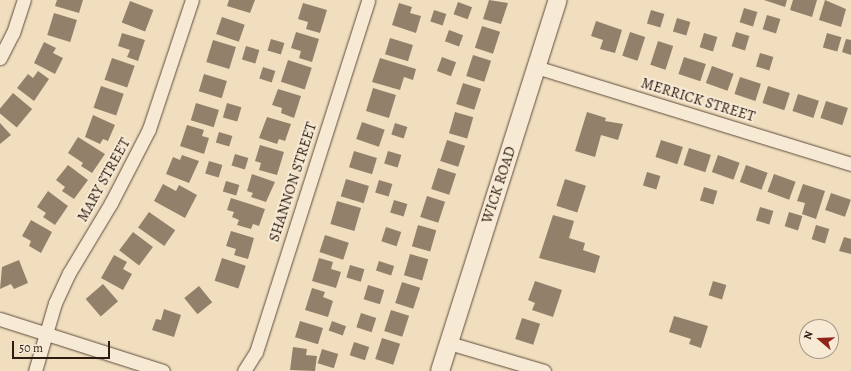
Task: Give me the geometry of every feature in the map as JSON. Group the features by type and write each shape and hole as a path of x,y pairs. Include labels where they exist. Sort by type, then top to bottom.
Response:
{"street":[{"path":"0,58 13,33 24,0"},
{"name":"MARY STREET","path":"35,371 46,334 69,273 111,203 149,128 192,0"},
{"name":"SHANNON STREET","path":"244,371 256,352 368,0"},
{"name":"WICK ROAD","path":"440,371 558,0"},
{"name":"MERRICK STREET","path":"536,67 851,164"},
{"path":"0,319 163,371"},
{"path":"449,343 544,371"}],"building":[{"path":"57,0 83,0 79,13 55,6"},
{"path":"229,0 255,0 250,13 227,6"},
{"path":"489,0 508,3 501,24 483,19"},
{"path":"764,0 787,0 785,7"},
{"path":"793,0 817,0 812,17 790,10"},
{"path":"825,0 846,9 841,27 819,20"},
{"path":"130,1 153,10 145,31 122,22"},
{"path":"458,2 472,7 468,19 454,14"},
{"path":"303,3 327,10 320,33 306,29 308,22 298,19"},
{"path":"399,3 412,7 410,13 421,16 416,33 392,25"},
{"path":"744,8 757,12 753,26 740,22"},
{"path":"434,10 446,14 443,25 430,21"},
{"path":"651,10 664,14 660,27 647,23"},
{"path":"54,13 77,20 70,42 47,35"},
{"path":"767,15 780,19 776,33 763,29"},
{"path":"222,17 245,25 239,42 216,34"},
{"path":"677,18 690,22 686,35 673,31"},
{"path":"596,21 622,30 615,53 600,49 603,40 591,36"},
{"path":"482,26 500,32 493,54 475,48"},
{"path":"449,30 463,35 459,46 445,41"},
{"path":"296,32 319,39 312,62 299,58 301,51 291,48"},
{"path":"630,32 645,37 637,61 622,56"},
{"path":"736,32 749,36 745,50 732,46"},
{"path":"122,33 145,40 138,61 127,57 130,50 118,46"},
{"path":"704,33 717,37 713,51 700,47"},
{"path":"827,33 841,37 837,52 823,47"},
{"path":"390,38 413,45 408,61 385,54"},
{"path":"271,39 284,43 281,55 267,50"},
{"path":"846,39 851,40 851,55 842,52"},
{"path":"213,40 236,47 229,69 206,62"},
{"path":"658,41 673,46 665,70 650,65"},
{"path":"44,42 56,48 53,53 63,58 55,74 34,63"},
{"path":"246,46 259,50 255,63 242,59"},
{"path":"760,53 773,57 769,70 756,66"},
{"path":"473,55 491,61 484,82 466,76"},
{"path":"442,57 456,62 451,76 437,71"},
{"path":"684,57 706,64 700,81 678,74"},
{"path":"112,58 135,66 127,88 105,80"},
{"path":"380,58 416,69 413,80 404,77 400,90 372,82"},
{"path":"288,60 312,68 305,90 281,82"},
{"path":"712,66 734,74 727,91 706,83"},
{"path":"263,67 275,71 272,82 259,78"},
{"path":"38,71 49,79 34,101 17,88 28,74 33,78"},
{"path":"204,74 227,81 222,98 199,91"},
{"path":"740,77 761,84 755,101 734,94"},
{"path":"463,83 481,89 474,110 456,104"},
{"path":"101,86 124,94 116,116 94,108"},
{"path":"768,86 790,93 784,110 762,103"},
{"path":"373,88 396,95 389,118 366,111"},
{"path":"278,89 301,96 294,118 281,113 282,108 272,105"},
{"path":"13,93 32,109 17,127 0,113 0,108"},
{"path":"798,94 819,101 813,118 792,111"},
{"path":"826,101 848,108 842,125 820,118"},
{"path":"196,103 219,110 214,127 191,120"},
{"path":"227,103 241,107 237,122 223,117"},
{"path":"455,112 473,117 467,138 449,133"},
{"path":"587,112 606,118 605,121 623,124 618,140 601,135 595,157 575,151"},
{"path":"93,115 115,125 108,141 103,139 100,144 85,137"},
{"path":"267,117 291,124 285,141 279,139 277,144 259,138"},
{"path":"362,122 385,130 379,147 356,139"},
{"path":"0,123 11,135 0,144"},
{"path":"395,123 407,127 404,138 391,134"},
{"path":"187,125 204,130 202,136 209,138 204,154 180,146"},
{"path":"219,132 232,136 229,147 216,143"},
{"path":"78,137 105,154 92,173 81,166 83,163 68,153"},
{"path":"447,140 465,146 458,167 440,161"},
{"path":"661,140 683,147 677,164 655,157"},
{"path":"260,145 284,152 277,175 259,170 261,163 255,161"},
{"path":"689,148 711,155 705,172 683,165"},
{"path":"354,151 377,158 372,174 349,167"},
{"path":"388,151 401,155 398,168 384,163"},
{"path":"235,154 248,158 245,170 231,165"},
{"path":"182,155 199,161 189,183 166,174 173,157 180,160"},
{"path":"718,155 740,163 733,180 712,172"},
{"path":"209,161 222,165 219,178 205,173"},
{"path":"68,165 88,180 74,199 62,191 65,187 56,180"},
{"path":"746,165 768,173 761,190 740,182"},
{"path":"438,168 456,174 449,195 431,189"},
{"path":"647,172 660,176 656,189 643,185"},
{"path":"252,174 275,182 266,202 251,197 253,193 247,191"},
{"path":"774,174 796,182 789,200 768,192"},
{"path":"346,179 369,186 364,203 341,196"},
{"path":"565,179 586,186 577,212 556,206"},
{"path":"379,180 392,184 389,197 375,192"},
{"path":"226,181 239,185 236,196 223,192"},
{"path":"163,184 176,191 179,185 197,195 185,218 154,201"},
{"path":"803,184 825,191 816,219 802,214 805,203 797,201"},
{"path":"704,187 717,191 713,204 700,200"},
{"path":"48,191 68,206 55,225 43,217 46,213 37,207"},
{"path":"831,193 851,200 845,217 825,210"},
{"path":"427,196 445,202 438,223 420,217"},
{"path":"231,198 265,209 259,226 253,224 251,229 237,225 239,220 232,217 234,212 227,210"},
{"path":"394,200 407,204 404,217 390,212"},
{"path":"337,201 361,208 354,231 330,224"},
{"path":"760,207 773,211 769,224 756,220"},
{"path":"149,212 175,230 164,246 138,228"},
{"path":"789,212 802,216 798,230 785,226"},
{"path":"553,215 574,221 569,238 585,243 583,250 600,256 595,273 539,258"},
{"path":"31,220 52,232 41,253 29,246 31,241 22,236"},
{"path":"418,225 436,230 430,251 412,246"},
{"path":"816,225 829,229 825,243 812,239"},
{"path":"386,227 401,232 397,246 381,241"},
{"path":"231,231 254,238 248,259 234,255 236,249 226,246"},
{"path":"133,232 153,247 139,265 119,250"},
{"path":"325,235 349,243 343,260 319,252"},
{"path":"844,237 851,239 851,254 839,251"},
{"path":"410,254 428,259 422,280 404,275"},
{"path":"114,255 127,262 123,269 132,274 123,290 101,278"},
{"path":"222,258 246,266 238,289 215,281"},
{"path":"319,258 333,262 331,269 341,272 336,288 312,281"},
{"path":"19,260 28,283 14,289 11,284 0,289 2,267"},
{"path":"379,261 394,266 391,275 376,271"},
{"path":"350,265 364,269 361,282 346,277"},
{"path":"535,281 562,290 553,317 532,310 535,303 528,300"},
{"path":"713,281 726,285 722,299 709,295"},
{"path":"402,282 420,288 413,309 395,303"},
{"path":"103,284 118,301 101,316 86,299"},
{"path":"368,285 384,290 380,304 364,299"},
{"path":"199,286 212,302 197,314 184,298"},
{"path":"312,288 325,292 323,297 333,301 328,317 305,310"},
{"path":"164,309 181,315 174,337 152,330 156,319 161,320"},
{"path":"391,310 409,316 402,337 384,331"},
{"path":"361,313 376,318 372,332 356,327"},
{"path":"674,316 708,326 701,348 689,344 691,339 669,332"},
{"path":"522,318 540,324 533,345 515,339"},
{"path":"300,321 323,328 318,344 295,337"},
{"path":"332,321 346,326 343,336 329,330"},
{"path":"382,338 400,344 393,365 375,359"},
{"path":"354,342 369,347 365,360 350,355"},
{"path":"293,347 307,349 306,355 317,356 315,371 290,370"},
{"path":"322,349 338,354 334,368 318,363"}]}
